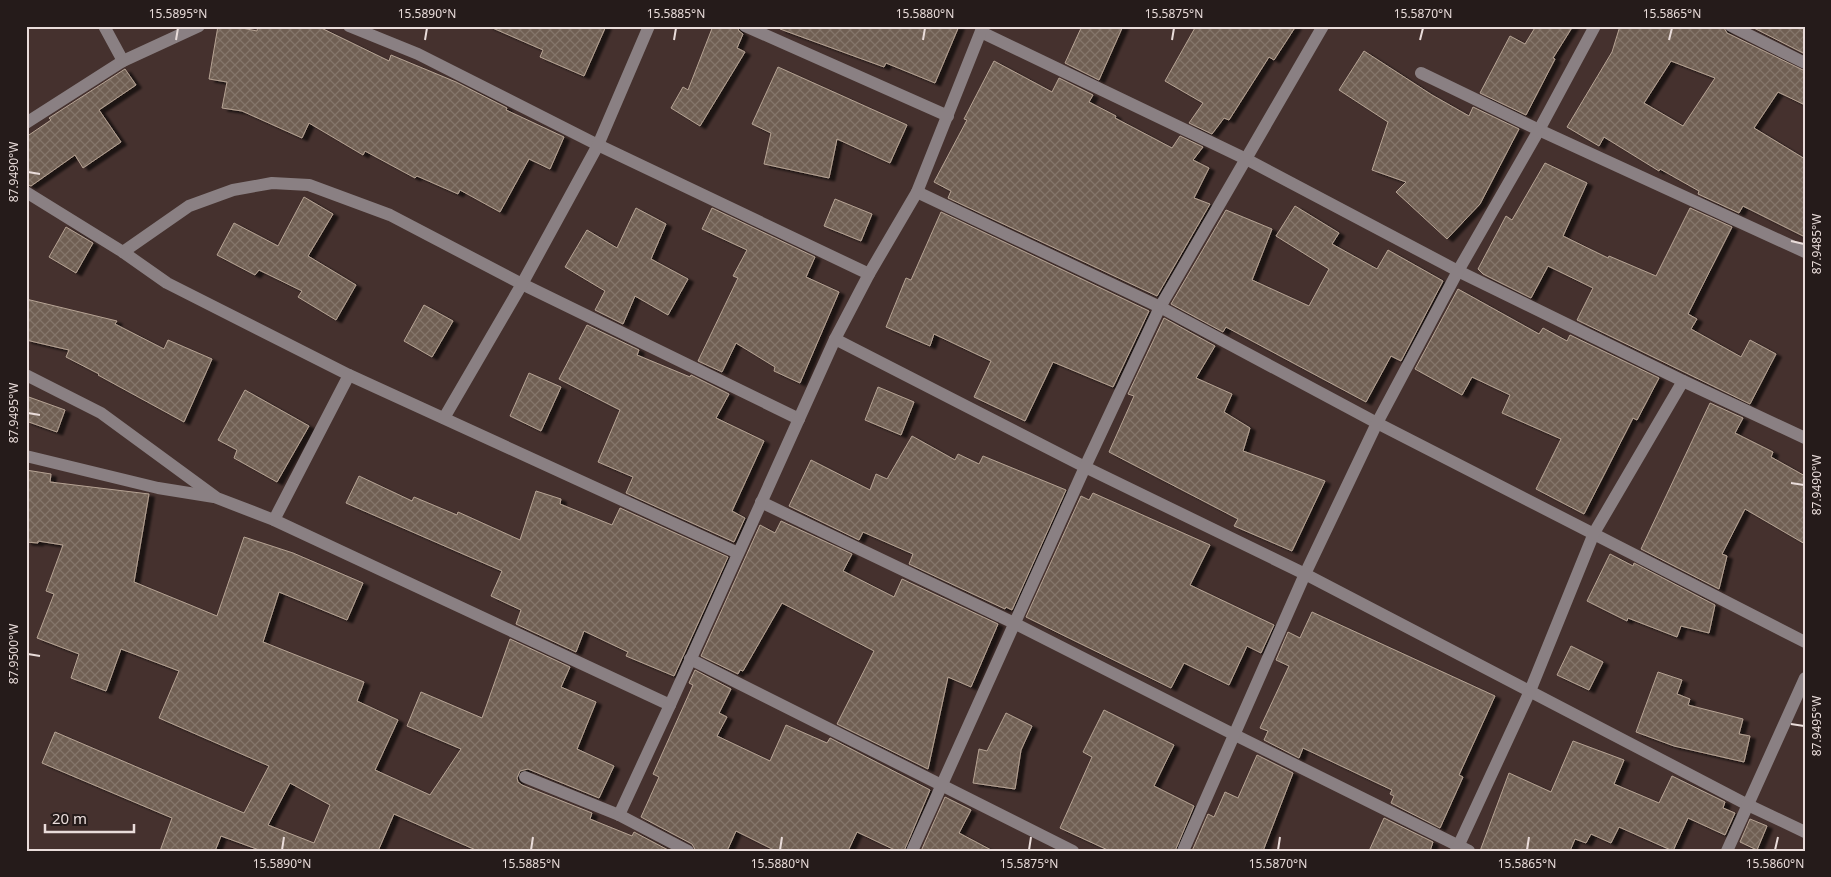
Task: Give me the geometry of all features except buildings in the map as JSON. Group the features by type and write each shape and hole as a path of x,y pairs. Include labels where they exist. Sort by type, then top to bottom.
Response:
{"street":[{"path":"104,26 123,61"},
{"path":"26,123 123,61 199,26"},
{"path":"349,26 418,54 598,145 869,274"},
{"path":"444,418 522,284 598,145 649,26"},
{"path":"745,26 948,116"},
{"path":"912,851 1085,467 1160,307 1323,26"},
{"path":"1183,851 1305,574 1377,423 1458,271 1539,130 1595,26"},
{"path":"1731,26 1805,62"},
{"path":"619,815 835,338 869,274 917,192 982,29 1246,159 1458,271 1683,382 1805,438"},
{"path":"1421,73 1539,130 1805,252"},
{"path":"123,252 189,206 233,190 272,183 309,186 390,215 522,284 798,420"},
{"path":"26,192 123,252 167,283 349,375 738,552"},
{"path":"917,192 1160,307 1377,423 1805,642"},
{"path":"835,338 1085,467 1305,574 1748,805 1805,832"},
{"path":"26,375 101,413 217,498"},
{"path":"274,520 349,375"},
{"path":"761,502 1014,623 1461,849 1530,691 1594,533 1683,382"},
{"path":"26,456 158,488 217,498 274,520 670,705"},
{"path":"690,658 1073,851"},
{"path":"1727,851 1805,678"},
{"path":"525,776 619,815 688,851"}]}
